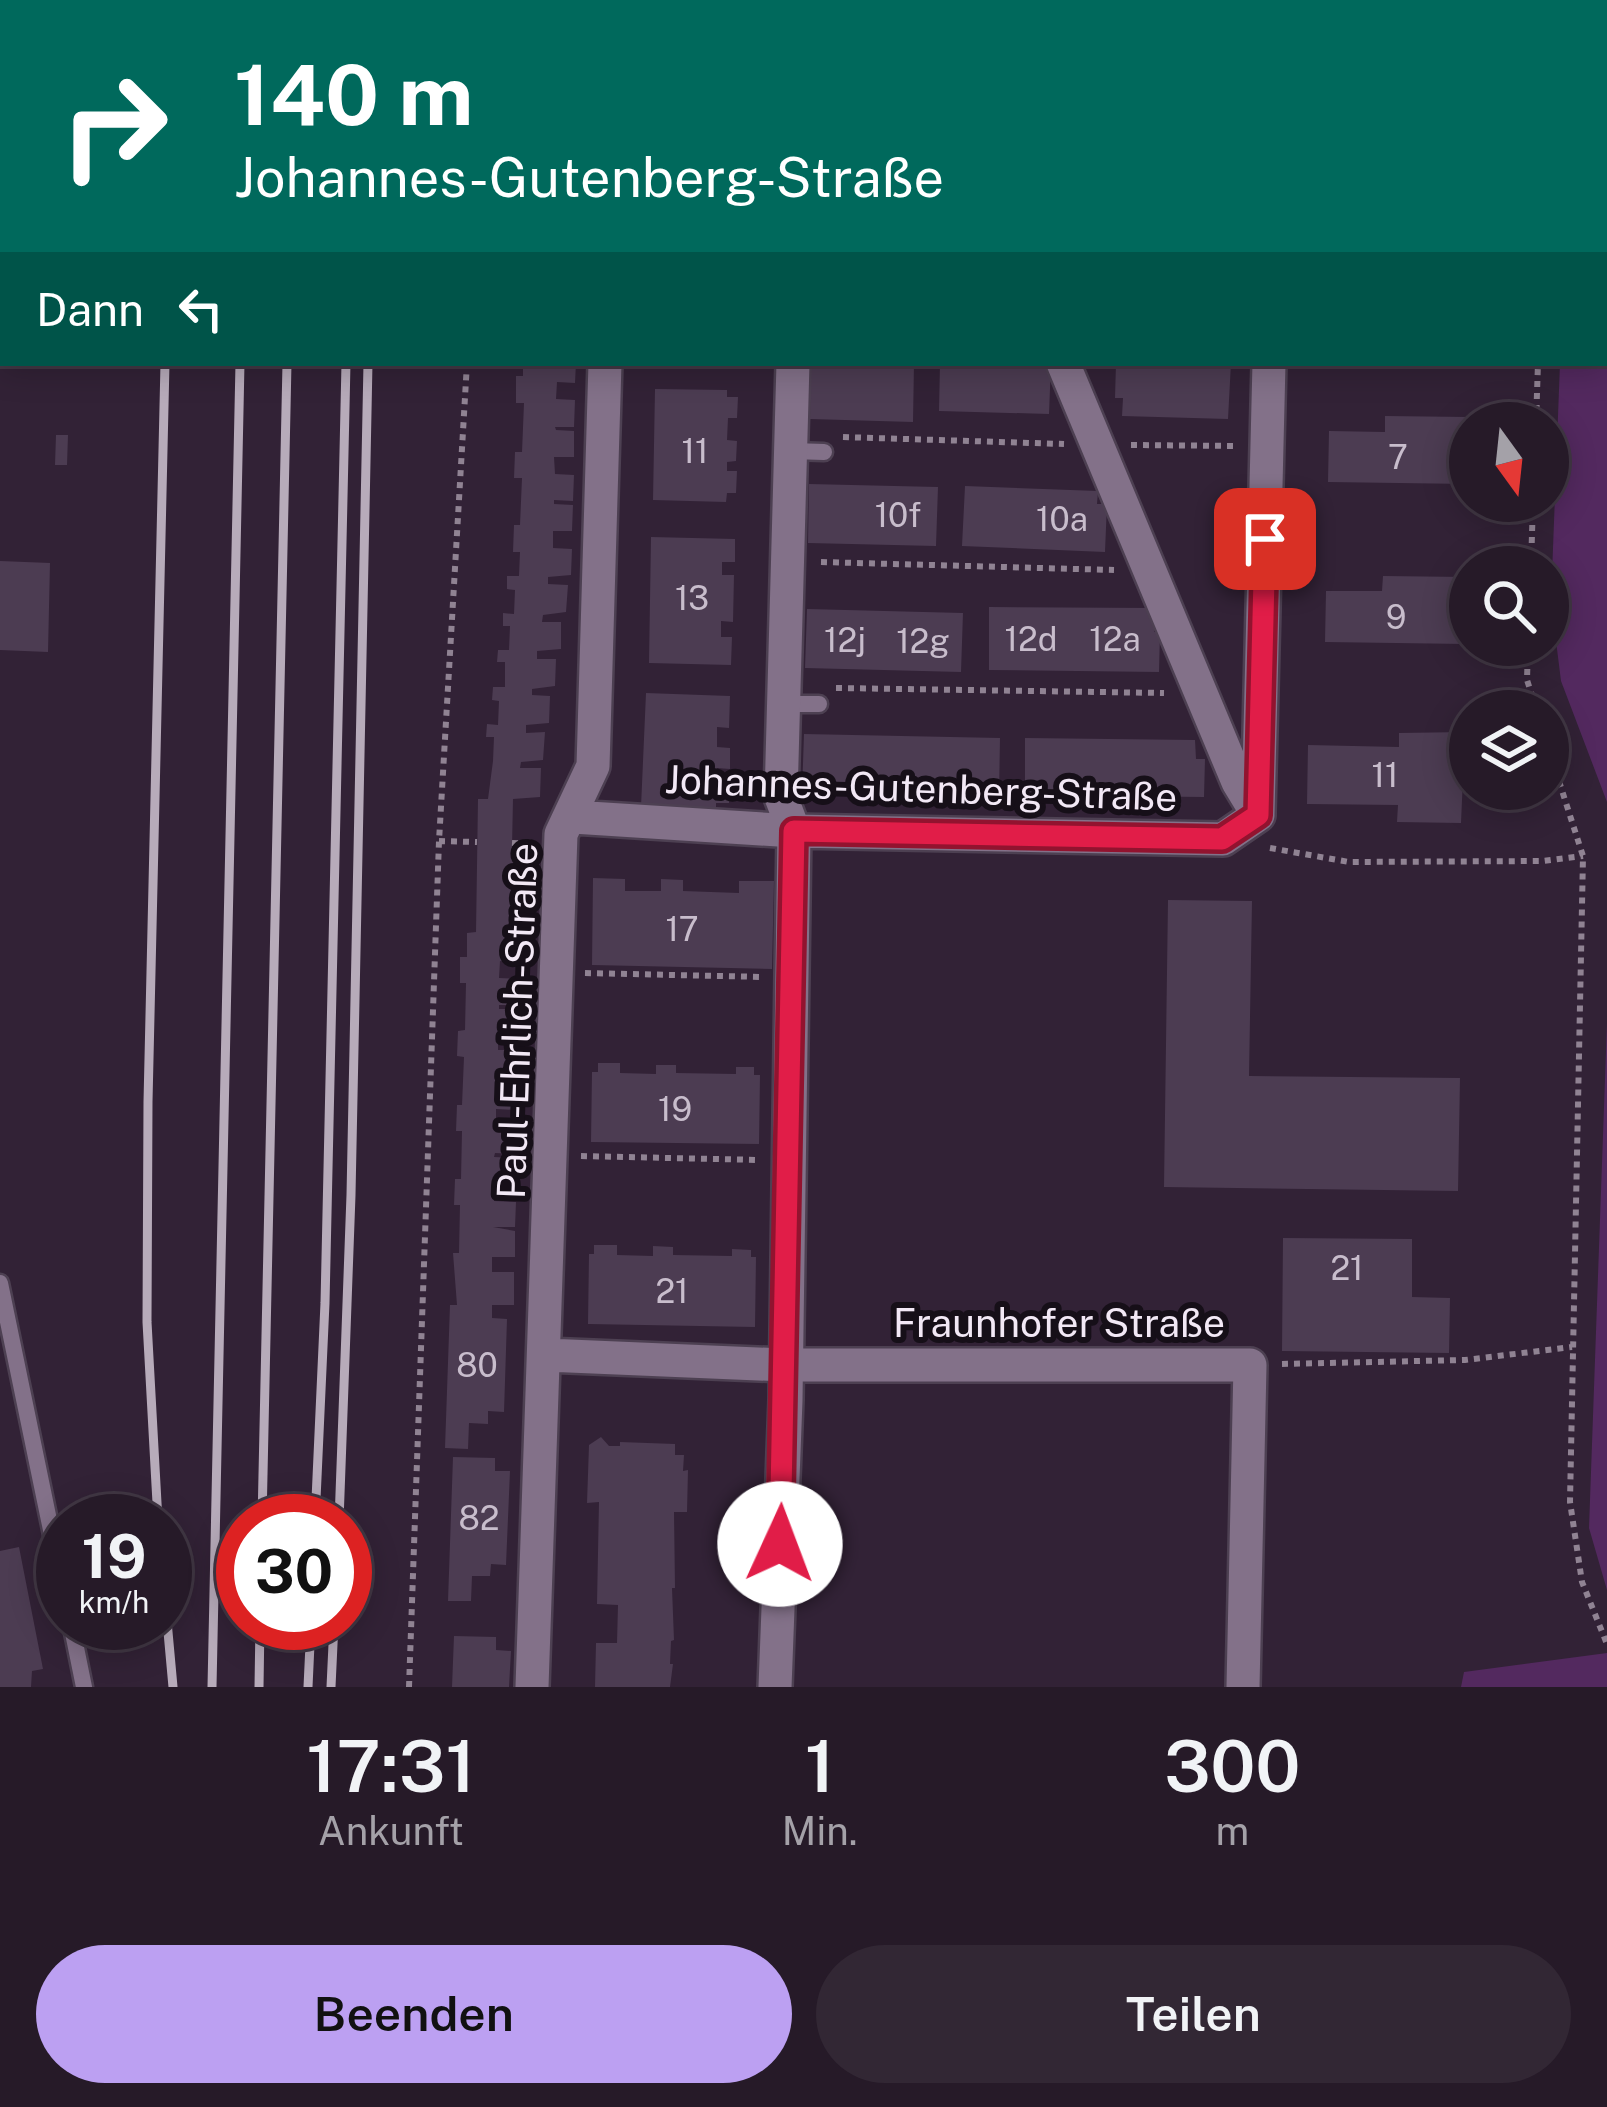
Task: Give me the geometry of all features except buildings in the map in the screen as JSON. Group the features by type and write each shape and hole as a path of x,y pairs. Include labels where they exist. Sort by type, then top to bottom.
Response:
{"street":[{"name":"Paul-Ehrlich-Straße","path":"532,1687 562,834 593,766 605,366"},
{"path":"775,1687 786,1400 794,831 781,796 783,704 808,452 794,366"},
{"name":"Johannes-Gutenberg-Straße","path":"573,817 794,831 1222,839 1258,815 1238,782 1064,366"},
{"path":"1258,815 1269,366"},
{"name":"Fraunhofer Straße","path":"546,1355 784,1365 1250,1365 1243,1687"}],"lane":[{"path":"783,704 819,704"},
{"path":"0,1283 44,1494"},
{"path":"76,1650 84,1687"}],"path":[{"path":"409,1687 439,841 467,366"},
{"path":"1537,402 1538,366"},
{"path":"838,437 1267,447"},
{"path":"812,562 1151,571"},
{"path":"832,688 1202,694"},
{"path":"1568,810 1582,856 1570,1502 1582,1582 1607,1644"},
{"path":"1222,839 1349,862 1543,861 1582,856"},
{"path":"439,841 478,842"},
{"path":"558,972 791,978"},
{"path":"552,1156 788,1160"},
{"path":"1250,1365 1466,1360 1572,1347"}],"shaded area":[{"path":"1560,366 1607,366 1607,802 1569,702 1569,690 1561,681 1559,666 1569,666 1569,546 1553,546 1554,522 1569,522 1569,402 1559,402"},
{"path":"1607,1023 1607,1590 1589,1528"},
{"path":"1607,1653 1607,1687 1461,1687 1464,1672"}],"railway":[{"path":"157,1494 147,1322 148,1102 165,366"},
{"path":"212,1687 240,366"},
{"path":"263,1494 287,366"},
{"path":"316,1494 325,1303 346,366"},
{"path":"340,1494 368,366"},
{"path":"170,1650 173,1687"},
{"path":"259,1687 260,1650"},
{"path":"308,1687 310,1650"},
{"path":"331,1687 333,1650"}],"route":[{"path":"780,1544 794,831 1222,839 1258,815 1265,539"}]}
